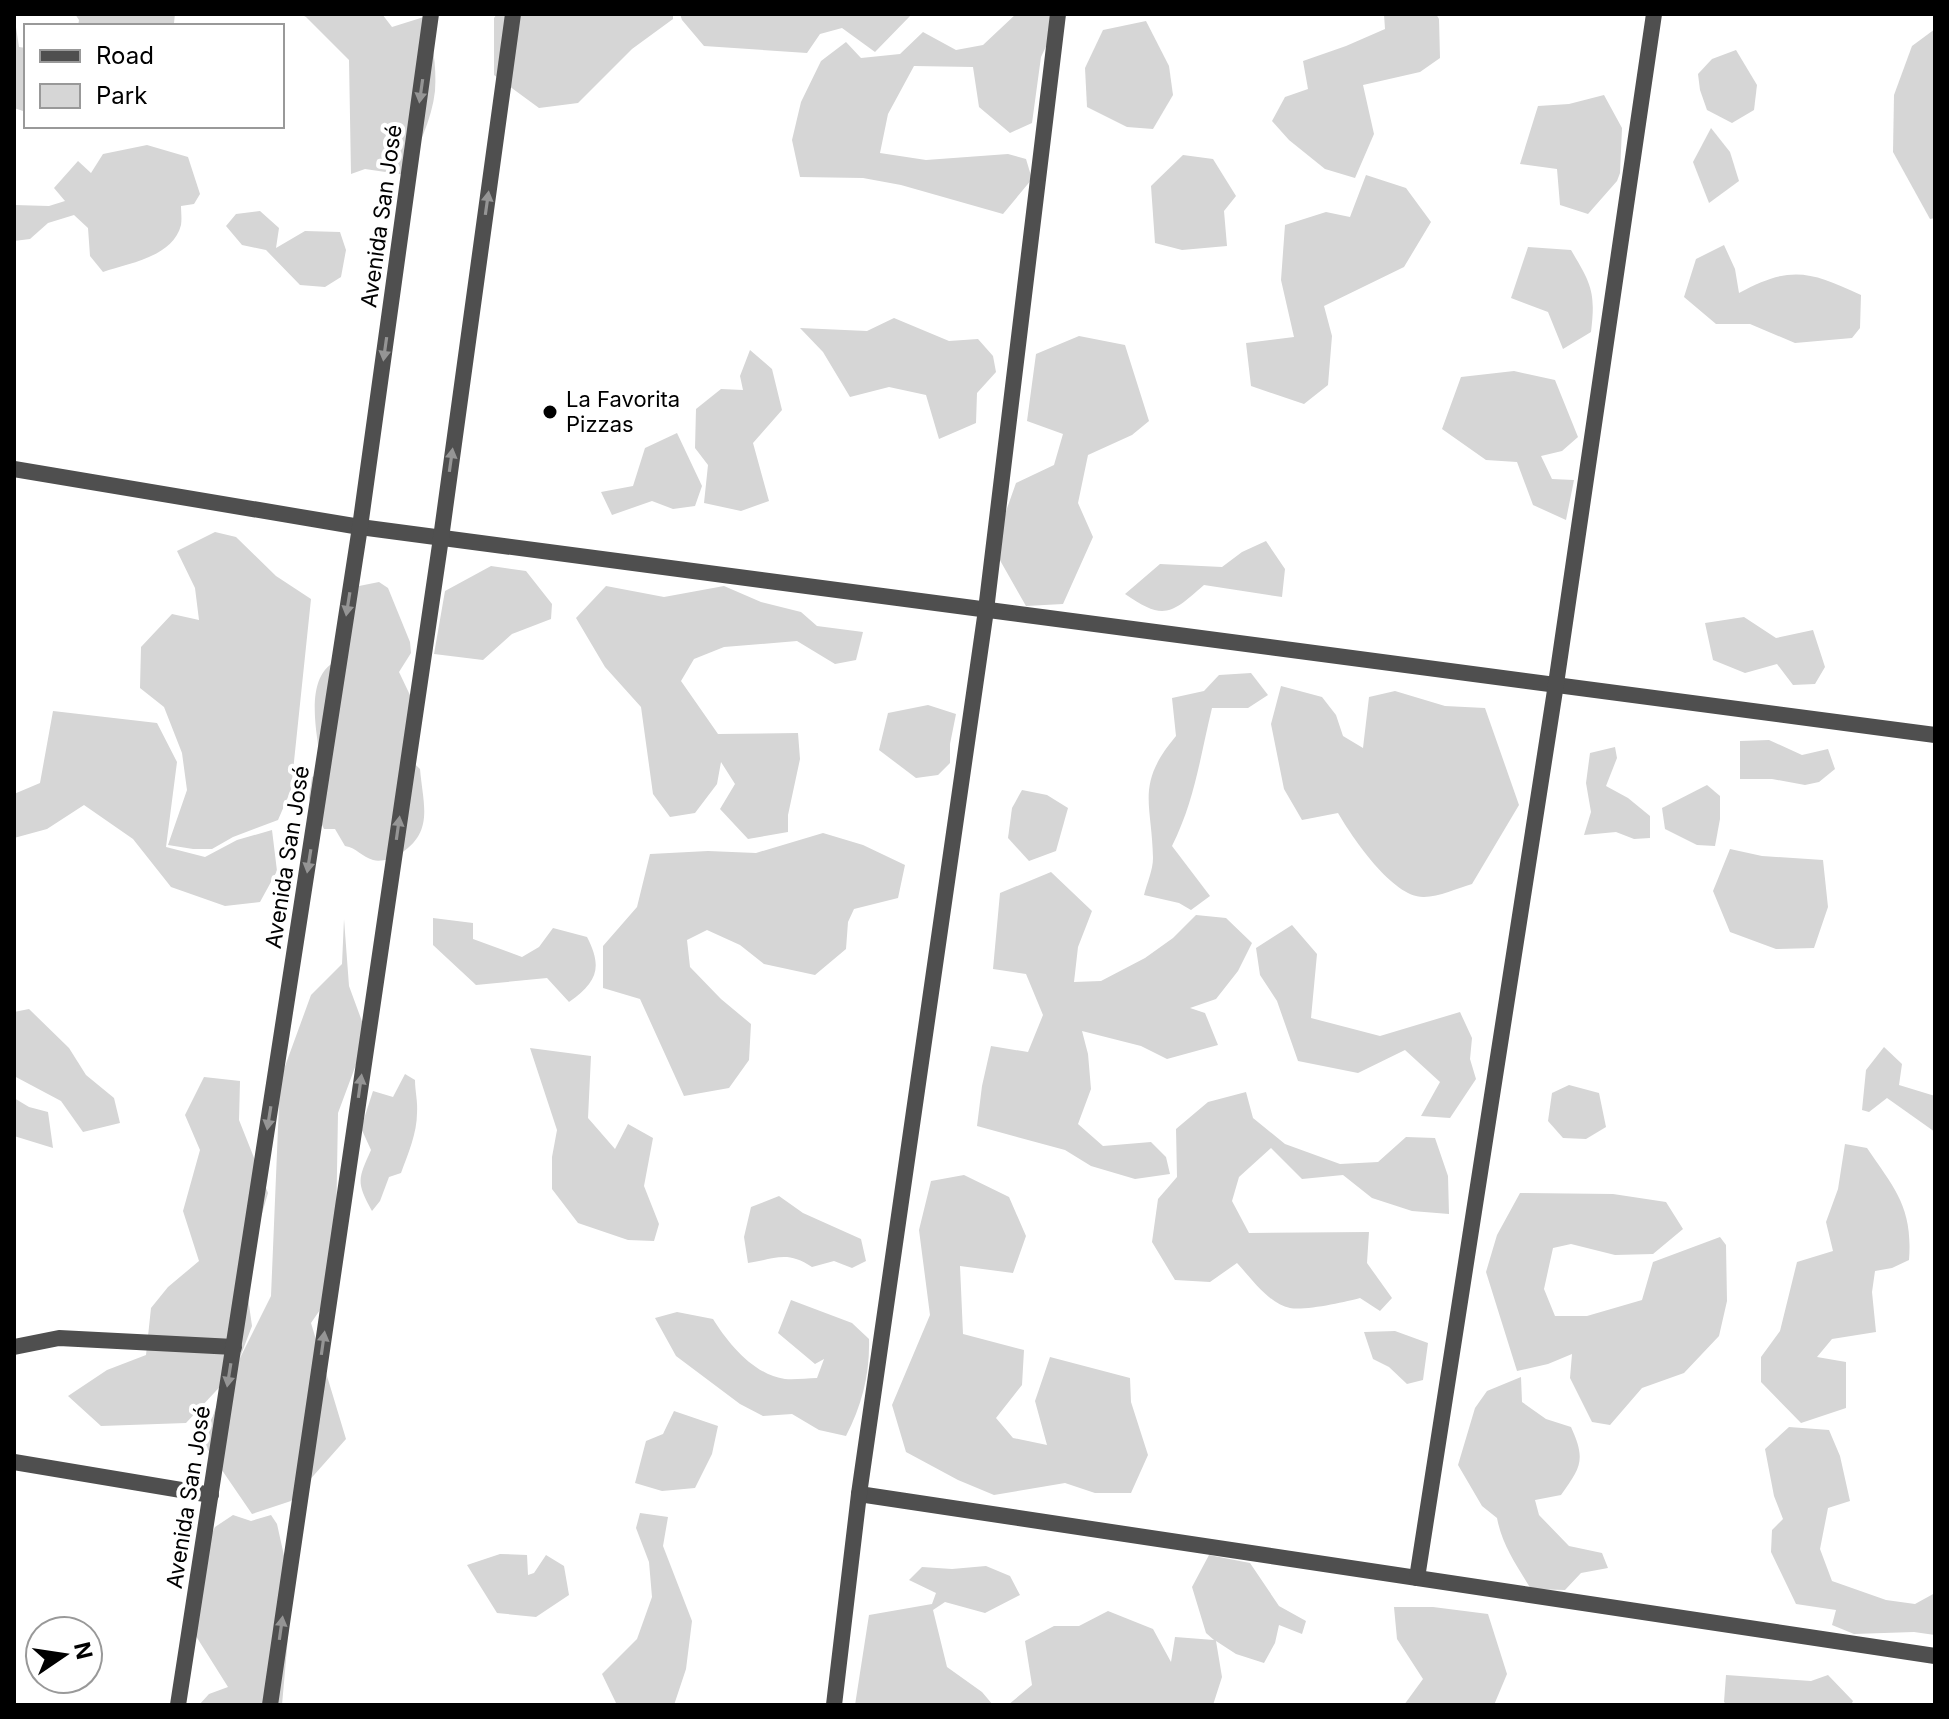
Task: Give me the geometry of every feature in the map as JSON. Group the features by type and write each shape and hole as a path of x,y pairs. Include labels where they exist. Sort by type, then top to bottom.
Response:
{"street":[{"name":"Avenida San José","path":"178,1705 360,527 431,14"},
{"path":"270,1705 441,538 513,14"},
{"path":"834,1705 859,1494 986,610 1058,14"},
{"path":"1417,1578 1556,684 1654,14"},
{"path":"14,469 360,527 1935,735"},
{"path":"14,1347 59,1338 234,1347"},
{"path":"14,1462 211,1495"},
{"path":"859,1494 1935,1656"}],"green space":[{"path":"14,14 19,47 24,48 24,111 14,108"},
{"path":"75,14 175,14 172,24 78,24"},
{"path":"300,14 382,14 392,27 427,16 435,63 435,91 427,123 406,175 365,169 351,174 349,60"},
{"path":"497,14 673,14 673,19 632,49 578,103 539,108 494,75 494,18"},
{"path":"680,14 912,14 875,52 842,28 820,34 807,53 704,46"},
{"path":"1016,14 1058,14 1060,17 1041,57 1032,123 1010,133 979,107 973,67 914,66 888,114 880,153 926,160 1008,154 1026,159 1032,179 1003,214 901,185 863,178 800,177 792,140 801,102 821,61 846,42 861,58 900,54 923,32 956,50 983,45"},
{"path":"1384,14 1436,14 1439,19 1440,58 1420,72 1363,85 1374,134 1355,178 1325,169 1289,140 1272,121 1285,97 1308,89 1303,61 1385,29"},
{"path":"1146,21 1169,66 1173,95 1153,129 1127,127 1087,107 1085,68 1103,30"},
{"path":"1935,29 1935,218 1930,219 1893,152 1894,95 1912,46"},
{"path":"1736,50 1757,85 1754,110 1732,123 1707,110 1698,74 1712,59"},
{"path":"1604,95 1622,128 1620,173 1617,181 1588,214 1560,205 1557,169 1520,164 1538,106 1569,104"},
{"path":"1711,128 1730,152 1739,181 1709,203 1693,162"},
{"path":"147,145 188,157 200,194 194,204 181,206 181,225 176,236 160,252 103,272 90,256 88,228 74,215 48,223 30,239 14,241 14,205 49,206 65,201 54,188 78,161 91,173 103,154"},
{"path":"1183,155 1213,159 1236,196 1224,211 1227,246 1182,250 1155,243 1151,186"},
{"path":"1366,175 1406,188 1431,222 1404,267 1324,306 1332,336 1328,385 1304,404 1251,386 1246,343 1294,337 1281,280 1285,225 1326,212 1350,217"},
{"path":"260,211 279,228 276,248 305,231 340,232 346,250 341,277 325,287 300,285 266,250 242,245 226,226 236,214"},
{"path":"1724,245 1735,269 1739,293 1772,278 1800,274 1813,276 1861,295 1860,328 1852,338 1795,343 1750,324 1716,324 1684,297 1696,259"},
{"path":"1528,247 1571,250 1590,288 1593,307 1591,332 1563,349 1548,312 1511,298"},
{"path":"894,318 949,341 978,339 993,356 996,372 977,393 976,423 939,439 926,395 889,387 850,397 823,352 800,328 867,331"},
{"path":"1079,336 1125,345 1149,421 1132,435 1088,455 1078,503 1093,537 1063,604 1026,606 993,548 1016,483 1054,465 1063,434 1027,421 1036,354"},
{"path":"750,350 772,369 782,410 753,443 769,501 741,511 704,503 708,465 695,448 696,409 721,389 743,390 740,376"},
{"path":"1514,371 1555,380 1578,437 1562,451 1541,456 1552,479 1574,480 1566,520 1533,505 1517,462 1486,460 1442,429 1461,377"},
{"path":"677,433 702,486 695,506 673,509 652,501 612,515 601,492 633,486 645,448"},
{"path":"215,532 236,537 276,576 311,599 291,790 278,820 233,837 212,849 193,849 168,845 187,790 182,753 164,707 140,688 141,647 172,614 199,620 195,588 177,551"},
{"path":"1266,541 1285,569 1282,597 1204,585 1175,608 1158,611 1125,594 1160,564 1222,567 1242,552"},
{"path":"491,566 526,571 552,604 551,619 512,634 483,660 434,654 445,591"},
{"path":"379,582 388,588 410,642 411,653 399,672 419,714 405,755 420,769 424,817 422,828 410,846 398,855 379,861 345,846 335,829 324,829 309,798 312,777 322,772 315,710 319,679 327,668 339,660 359,586"},
{"path":"606,586 664,597 724,586 761,602 801,612 817,626 863,632 856,660 835,664 797,641 724,647 694,659 681,681 718,734 798,733 800,759 788,815 788,832 748,839 720,809 735,784 721,762 717,784 695,813 670,817 653,794 641,707 605,667 576,618"},
{"path":"1744,617 1776,638 1813,630 1825,667 1815,684 1793,685 1777,664 1745,673 1713,660 1705,623"},
{"path":"1251,673 1268,695 1248,708 1212,708 1192,795 1172,846 1210,896 1191,910 1179,903 1144,895 1153,858 1150,781 1163,753 1176,736 1172,698 1204,691 1219,675"},
{"path":"1281,686 1322,697 1336,715 1343,736 1363,748 1369,697 1395,691 1445,706 1485,708 1519,805 1472,884 1436,896 1412,895 1399,888 1375,864 1338,813 1302,820 1284,789 1271,724"},
{"path":"928,705 956,714 950,763 938,775 916,778 879,750 888,713"},
{"path":"53,711 157,723 177,762 166,847 205,857 237,840 272,830 277,871 260,902 225,906 171,887 133,839 84,805 47,829 14,838 14,794 40,783"},
{"path":"1769,740 1802,755 1828,749 1835,769 1819,782 1805,785 1772,779 1740,779 1740,741"},
{"path":"1615,747 1617,758 1606,786 1628,798 1650,816 1650,838 1634,839 1616,832 1584,835 1591,812 1586,783 1590,753"},
{"path":"1707,785 1720,796 1715,846 1697,845 1665,829 1662,808"},
{"path":"1022,790 1047,795 1068,808 1056,851 1029,861 1008,838 1012,808"},
{"path":"823,833 863,845 905,865 898,898 854,909 848,922 846,949 815,975 764,964 740,945 707,930 687,940 690,967 751,1024 749,1060 729,1088 684,1096 640,999 603,988 603,946 637,907 650,854 708,851 756,853"},
{"path":"1730,849 1762,856 1823,860 1828,907 1814,948 1776,949 1730,932 1713,891"},
{"path":"1051,872 1092,911 1078,947 1074,982 1101,981 1145,958 1173,938 1196,915 1226,918 1252,943 1238,971 1216,999 1190,1008 1205,1013 1218,1045 1167,1059 1141,1046 1082,1031 1088,1054 1091,1089 1078,1124 1103,1146 1151,1142 1166,1157 1170,1174 1135,1179 1091,1166 1065,1150 977,1126 991,1046 1028,1052 1043,1015 1026,974 993,969 1000,893"},
{"path":"433,918 473,923 473,939 522,957 539,947 553,928 587,937 595,957 594,974 586,988 569,1002 547,978 476,985 433,945"},
{"path":"344,919 349,986 367,1035 338,1113 335,1288 311,1323 346,1439 291,1501 252,1514 202,1441 229,1377 186,1423 101,1426 68,1396 107,1370 146,1355 151,1308 168,1287 199,1261 183,1211 200,1150 185,1115 204,1077 240,1081 239,1120 268,1193 255,1238 248,1298 252,1326 239,1360 271,1296 280,1080 311,995 342,964"},
{"path":"1292,925 1317,954 1311,1018 1380,1036 1460,1012 1472,1038 1470,1059 1476,1079 1450,1118 1421,1116 1440,1082 1405,1050 1358,1073 1298,1061 1277,1001 1260,975 1256,948"},
{"path":"29,1009 69,1048 86,1075 114,1098 120,1123 83,1132 61,1101 14,1076 14,1012"},
{"path":"1884,1047 1902,1064 1899,1085 1935,1096 1935,1132 1887,1098 1869,1112 1862,1110 1866,1070"},
{"path":"530,1048 591,1056 588,1118 615,1149 628,1124 653,1138 644,1186 659,1224 654,1241 628,1240 578,1223 552,1189 552,1157 557,1130"},
{"path":"405,1074 415,1080 417,1121 414,1136 401,1173 389,1177 380,1201 372,1211 361,1187 361,1174 371,1150 361,1128 373,1091 393,1097"},
{"path":"1569,1085 1599,1093 1606,1127 1586,1139 1563,1138 1548,1121 1552,1093"},
{"path":"1246,1092 1253,1118 1285,1144 1340,1164 1378,1162 1406,1137 1435,1138 1448,1176 1449,1214 1412,1211 1372,1198 1343,1175 1302,1179 1271,1148 1239,1177 1232,1201 1249,1233 1369,1232 1367,1263 1392,1298 1380,1311 1360,1298 1305,1308 1282,1306 1261,1290 1237,1263 1210,1282 1175,1280 1152,1242 1158,1199 1177,1177 1176,1129 1208,1102"},
{"path":"14,1098 29,1107 48,1112 53,1148 14,1136"},
{"path":"1845,1144 1867,1148 1894,1188 1908,1226 1909,1260 1875,1271 1872,1292 1876,1332 1832,1339 1817,1357 1846,1362 1846,1408 1801,1423 1761,1382 1761,1357 1780,1331 1797,1262 1833,1251 1826,1222 1838,1189"},
{"path":"964,1175 1009,1197 1026,1236 1013,1273 960,1266 963,1334 1024,1350 1022,1385 996,1418 1013,1438 1047,1445 1035,1401 1050,1357 1130,1378 1131,1402 1148,1455 1131,1493 1095,1493 1065,1483 994,1495 906,1452 892,1405 930,1315 919,1230 931,1181"},
{"path":"1520,1193 1613,1194 1666,1202 1683,1229 1653,1254 1615,1255 1571,1244 1553,1248 1544,1289 1555,1316 1587,1316 1642,1300 1653,1262 1720,1237 1726,1245 1727,1301 1719,1336 1684,1373 1642,1388 1610,1425 1592,1422 1570,1378 1572,1354 1548,1364 1517,1371 1486,1272 1497,1235"},
{"path":"779,1196 803,1213 861,1239 866,1261 852,1268 834,1261 812,1267 788,1257 748,1263 744,1237 751,1207"},
{"path":"791,1300 852,1323 869,1339 864,1389 846,1436 819,1430 792,1414 763,1416 740,1404 676,1356 655,1318 677,1312 713,1319 734,1347 763,1371 785,1379 817,1378 824,1359 815,1364 778,1333"},
{"path":"1395,1331 1428,1343 1423,1380 1407,1384 1389,1367 1373,1359 1364,1332"},
{"path":"1521,1377 1522,1402 1546,1419 1571,1427 1579,1448 1577,1470 1561,1495 1535,1500 1539,1515 1569,1546 1602,1553 1608,1568 1581,1573 1565,1590 1531,1589 1506,1546 1497,1518 1482,1506 1458,1465 1475,1408 1487,1391"},
{"path":"674,1411 718,1426 712,1454 695,1488 662,1491 635,1483 646,1441 663,1434"},
{"path":"1789,1427 1829,1430 1840,1456 1850,1501 1828,1508 1820,1549 1832,1581 1886,1600 1915,1604 1935,1593 1935,1635 1914,1632 1854,1634 1832,1625 1836,1610 1796,1604 1771,1552 1772,1530 1783,1519 1774,1496 1765,1449"},
{"path":"640,1513 668,1517 663,1546 692,1621 686,1669 674,1705 617,1705 602,1674 637,1639 652,1597 649,1562 636,1528"},
{"path":"233,1515 251,1521 271,1515 277,1524 292,1592 282,1705 199,1705 209,1694 228,1687 194,1633 196,1567 215,1527"},
{"path":"500,1554 527,1555 528,1575 534,1573 546,1555 564,1566 569,1595 536,1617 497,1613 467,1565"},
{"path":"1209,1555 1250,1563 1279,1606 1306,1621 1302,1634 1279,1625 1275,1643 1264,1663 1236,1654 1216,1641 1222,1677 1213,1705 1008,1705 1032,1685 1025,1641 1054,1626 1079,1626 1108,1611 1153,1629 1171,1662 1175,1637 1214,1640 1206,1633 1192,1587"},
{"path":"986,1566 1010,1576 1020,1595 985,1613 945,1602 933,1610 947,1667 982,1692 993,1705 855,1705 869,1615 932,1604 936,1593 909,1580 922,1567 952,1569"},
{"path":"1394,1607 1433,1607 1488,1614 1507,1674 1494,1705 1404,1705 1423,1679 1397,1639"},
{"path":"1726,1675 1811,1681 1828,1675 1853,1701 1851,1705 1727,1705 1724,1702"}],"place":[{"name":"La Favorita Pizzas","path":"550,412"}]}
